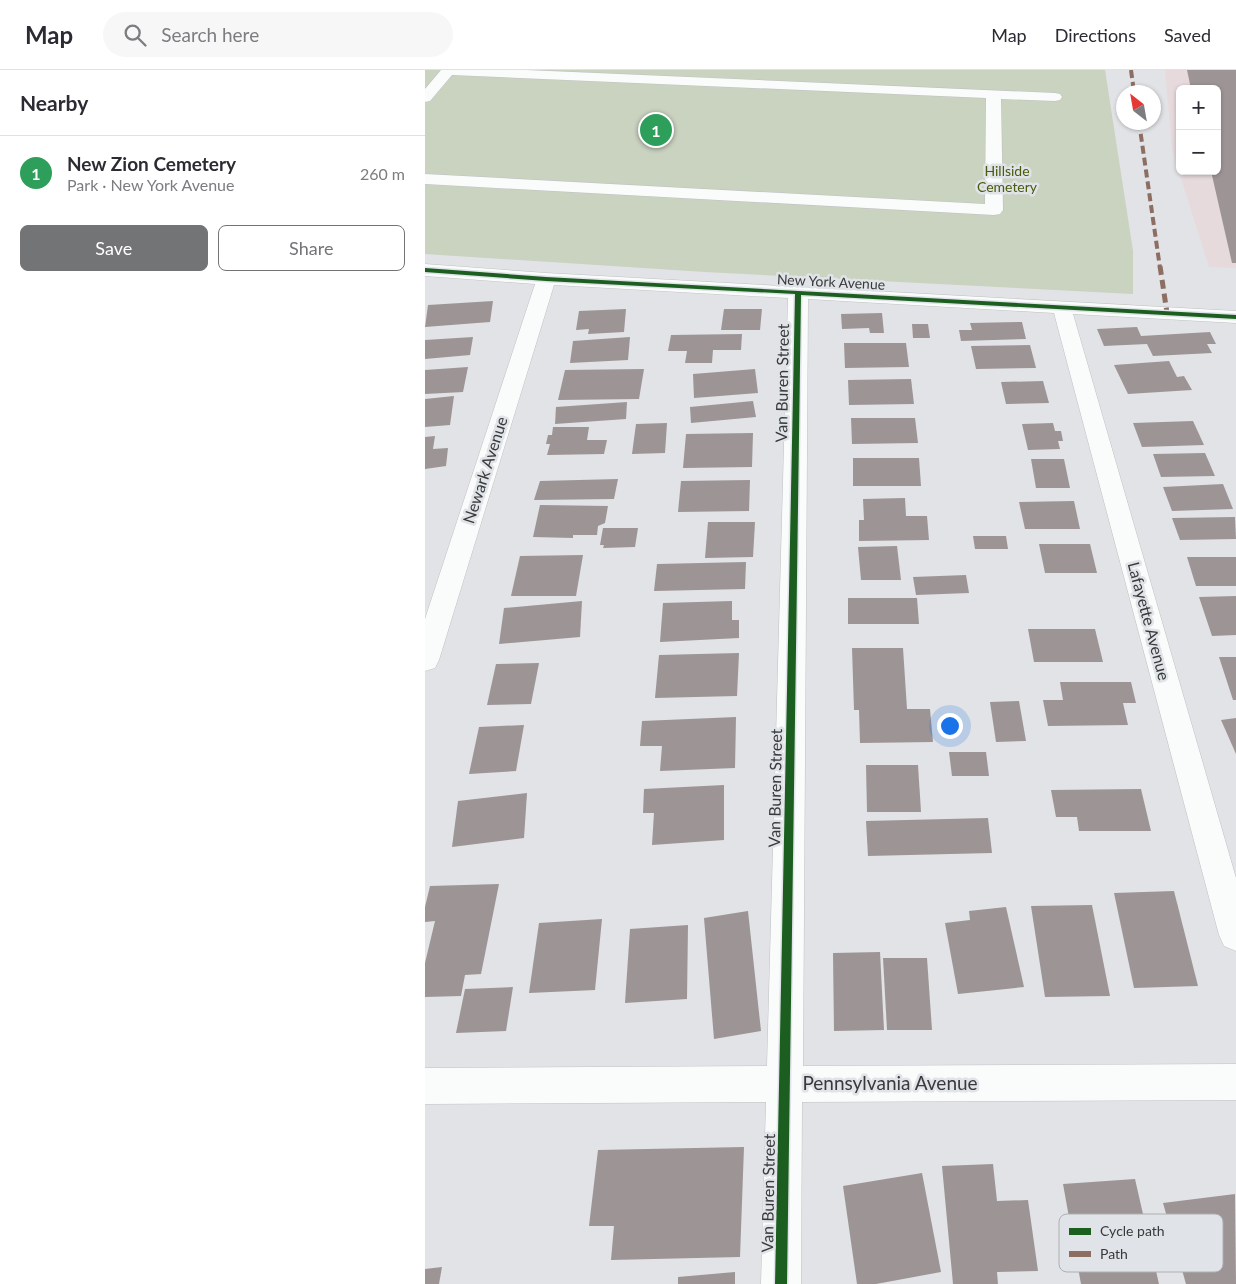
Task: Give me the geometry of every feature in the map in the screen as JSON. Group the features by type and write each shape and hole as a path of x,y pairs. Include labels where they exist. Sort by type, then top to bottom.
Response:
{"street":[{"path":"425,98 445,70 1055,97"},
{"path":"425,179 994,210 993,95"},
{"name":"New York Avenue","path":"425,270 546,279 1236,317"},
{"name":"Newark Avenue","path":"425,660 546,279"},
{"name":"Van Buren Street","path":"781,1284 798,293"},
{"name":"Lafayette Avenue","path":"1062,308 1236,935"},
{"name":"Pennsylvania Avenue","path":"425,1086 1236,1082"}],"shaded area":[{"path":"1165,70 1236,70 1236,268 1209,267 1180,175 1221,175 1221,85 1176,85 1176,163 1172,150"}],"green space":[{"name":"Hillside Cemetery","path":"425,70 1105,70 1133,251 1133,294 705,272 425,254"}],"building":[{"path":"1187,70 1236,70 1236,263 1232,263 1212,175 1221,175 1221,85 1190,85"},
{"path":"493,301 490,322 425,327 428,305"},
{"path":"626,309 624,332 588,334 589,329 576,330 579,311"},
{"path":"724,309 762,309 760,330 721,330"},
{"path":"882,313 884,333 870,333 869,328 842,329 841,314"},
{"path":"1022,322 1026,339 961,341 959,330 972,330 970,323"},
{"path":"912,324 928,324 930,338 913,338"},
{"path":"1137,327 1141,336 1210,332 1216,344 1207,344 1212,353 1153,356 1147,344 1104,346 1097,329"},
{"path":"742,334 741,350 713,350 712,363 685,363 687,351 668,351 671,335"},
{"path":"473,337 470,355 425,359 425,340"},
{"path":"630,337 628,360 570,363 573,341"},
{"path":"844,343 906,343 909,367 845,368"},
{"path":"1030,345 1036,368 976,369 971,346"},
{"path":"1169,361 1177,377 1184,376 1192,390 1128,394 1114,365"},
{"path":"468,367 463,392 425,394 425,370"},
{"path":"644,369 639,399 558,400 565,370"},
{"path":"755,369 758,393 694,398 693,374"},
{"path":"911,379 914,404 849,405 848,380"},
{"path":"1043,381 1049,403 1006,404 1001,382"},
{"path":"454,396 450,425 425,427 425,399"},
{"path":"753,401 756,417 691,423 690,407"},
{"path":"627,402 626,419 555,424 556,407"},
{"path":"851,418 915,418 918,443 852,444"},
{"path":"1193,421 1204,445 1142,447 1133,423"},
{"path":"667,423 665,453 632,454 636,424"},
{"path":"1053,423 1055,431 1061,431 1063,441 1058,441 1060,449 1028,450 1022,424"},
{"path":"553,427 589,427 587,440 607,440 604,454 547,455 550,444 546,444 548,435 552,435"},
{"path":"753,433 752,467 683,468 686,434"},
{"path":"435,436 433,449 448,448 446,466 425,469 425,437"},
{"path":"1205,453 1215,476 1161,477 1153,454"},
{"path":"853,458 919,458 921,486 853,486"},
{"path":"1031,459 1064,459 1070,488 1036,488"},
{"path":"618,479 614,499 534,500 540,481"},
{"path":"750,480 749,511 678,512 681,481"},
{"path":"1223,484 1233,509 1172,511 1163,487"},
{"path":"905,498 906,516 927,516 929,540 859,541 859,520 864,520 863,499"},
{"path":"1074,501 1080,529 1025,529 1019,502"},
{"path":"540,505 608,506 605,523 598,526 597,535 573,535 573,538 533,537"},
{"path":"1235,517 1236,539 1180,540 1172,518"},
{"path":"708,522 755,522 753,557 705,558"},
{"path":"603,528 638,528 635,547 603,548 604,545 600,545"},
{"path":"973,536 1006,536 1008,549 975,549"},
{"path":"1039,544 1090,544 1097,573 1045,573"},
{"path":"897,546 901,580 861,580 858,547"},
{"path":"583,555 576,596 511,596 520,556"},
{"path":"1187,557 1236,557 1236,586 1196,586"},
{"path":"746,562 745,589 654,591 657,564"},
{"path":"966,575 969,593 916,595 913,577"},
{"path":"1236,596 1236,635 1212,636 1199,597"},
{"path":"848,598 917,598 919,624 848,624"},
{"path":"582,601 580,637 499,644 504,608"},
{"path":"732,601 732,620 739,620 739,638 660,642 663,603"},
{"path":"1028,629 1095,629 1103,662 1034,662"},
{"path":"852,648 903,648 907,709 930,709 933,742 860,743 859,710 854,710"},
{"path":"739,653 737,696 655,698 659,655"},
{"path":"1219,657 1236,657 1236,700 1233,700"},
{"path":"539,663 531,704 487,705 496,664"},
{"path":"1060,682 1131,682 1136,703 1123,703 1128,725 1048,726 1043,700 1063,700"},
{"path":"1019,701 1026,741 996,742 990,702"},
{"path":"736,717 735,768 660,771 662,746 640,746 642,721"},
{"path":"1236,718 1236,754 1221,720"},
{"path":"524,725 516,771 469,774 479,727"},
{"path":"949,752 986,752 989,776 952,776"},
{"path":"866,765 918,765 921,812 867,812"},
{"path":"724,785 724,840 652,845 654,813 643,813 644,789"},
{"path":"1141,789 1151,831 1079,831 1077,817 1056,817 1051,790"},
{"path":"527,793 524,838 452,847 458,801"},
{"path":"988,818 992,853 868,856 866,821"},
{"path":"499,884 481,974 465,975 461,996 425,997 425,963 435,921 425,922 425,907 430,886"},
{"path":"1174,891 1198,986 1134,988 1114,893"},
{"path":"1092,905 1110,996 1045,997 1031,906"},
{"path":"1006,907 1024,987 958,994 945,923 970,920 969,911"},
{"path":"748,911 761,1031 714,1039 704,918"},
{"path":"602,919 595,990 529,993 539,923"},
{"path":"688,925 687,999 625,1003 630,929"},
{"path":"880,952 884,1030 834,1031 833,953"},
{"path":"883,958 927,958 932,1030 887,1030"},
{"path":"513,987 506,1031 456,1033 465,989"},
{"path":"744,1147 740,1257 611,1260 614,1226 589,1226 598,1150"},
{"path":"993,1164 997,1201 1028,1200 1038,1271 997,1272 998,1284 953,1284 942,1166"},
{"path":"922,1173 941,1272 876,1284 857,1284 843,1186"},
{"path":"1135,1179 1143,1214 1068,1214 1063,1184"},
{"path":"1235,1194 1236,1284 1186,1284 1183,1272 1223,1272 1223,1214 1166,1214 1163,1203"},
{"path":"442,1267 439,1284 425,1284 425,1269"},
{"path":"735,1272 735,1284 678,1284 678,1277"},
{"path":"1079,1272 1156,1272 1159,1284 1081,1284"}],"marked path":[{"path":"1131,70 1133,85"},
{"path":"1140,130 1167,313"}],"cycle path":[{"path":"425,270 546,279 1236,317"},
{"path":"781,1284 798,293"}],"place":[{"name":"New Zion Cemetery","path":"656,130"}]}
